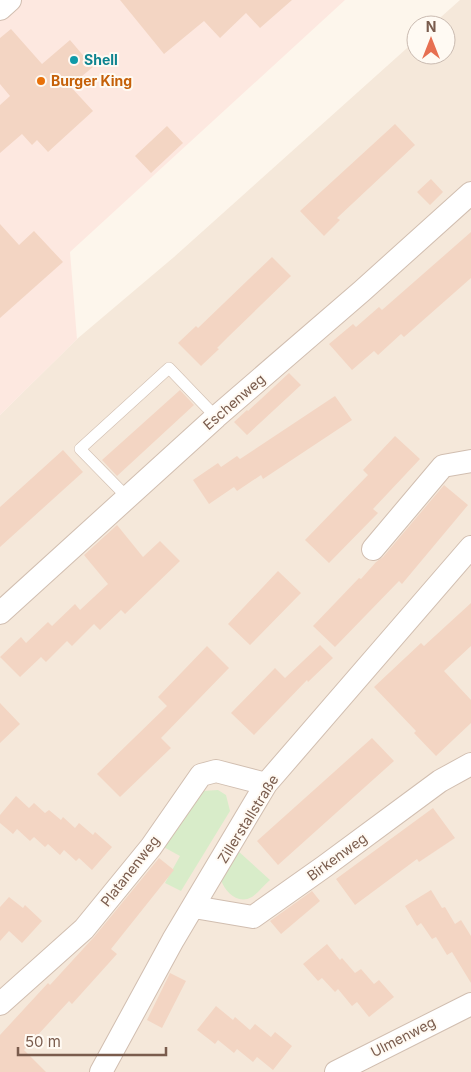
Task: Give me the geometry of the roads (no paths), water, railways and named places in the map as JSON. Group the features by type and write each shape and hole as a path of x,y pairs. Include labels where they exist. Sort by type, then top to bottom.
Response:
{"street":[{"path":"0,9 10,0"},
{"name":"Eschenweg","path":"0,613 216,417 355,297 471,193"},
{"path":"373,549 443,466 471,461"},
{"name":"Zillerstallstraße","path":"101,1072 173,940 266,784 471,547"},
{"name":"Birkenweg","path":"194,907 253,917 440,781 471,764"},
{"name":"Platanenweg","path":"0,1004 84,929 151,847 201,776 216,771 266,784"},
{"name":"Ulmenweg","path":"336,1072 471,1004"}],"lane":[{"path":"127,497 80,449 169,368 216,417"}],"place":[{"name":"Shell","path":"74,60"},
{"name":"Burger King","path":"41,81"}]}
